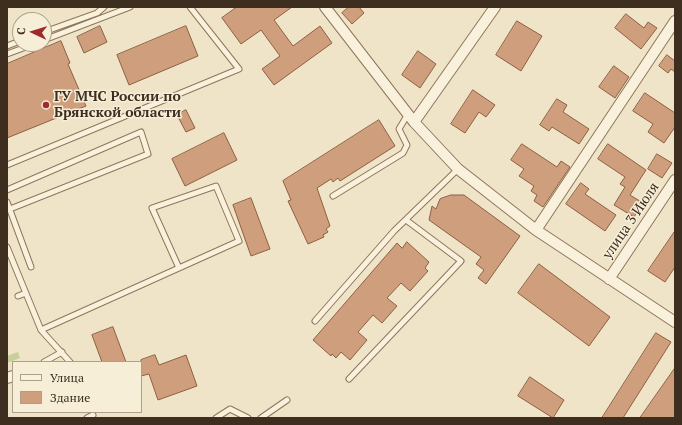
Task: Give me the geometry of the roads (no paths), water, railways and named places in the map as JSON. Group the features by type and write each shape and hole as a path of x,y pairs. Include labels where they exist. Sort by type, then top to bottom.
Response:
{"street":[{"path":"325,7 411,118 458,169 536,230 675,322"},
{"path":"411,118 495,7"},
{"path":"536,230 675,22"},
{"name":"улица 3 Июля","path":"610,278 675,180"}],"lane":[{"path":"52,29 97,13 104,7"},
{"path":"52,37 130,7"},
{"path":"7,165 238,69 190,7"},
{"path":"333,196 403,153 407,145 399,129 411,118"},
{"path":"7,190 141,132 148,154 10,209"},
{"path":"315,321 394,231 458,169"},
{"path":"41,330 179,268 239,241 216,186 152,208 179,268"},
{"path":"7,202 31,267"},
{"path":"349,379 462,261 406,220"},
{"path":"7,247 41,330 69,361"},
{"path":"18,296 26,293"},
{"path":"46,361 62,352"},
{"path":"261,418 287,400"},
{"path":"216,418 230,409 248,418"},
{"path":"87,418 93,415"}],"place":[{"name":"ГУ МЧС России по Брянской области","path":"46,105"}]}
